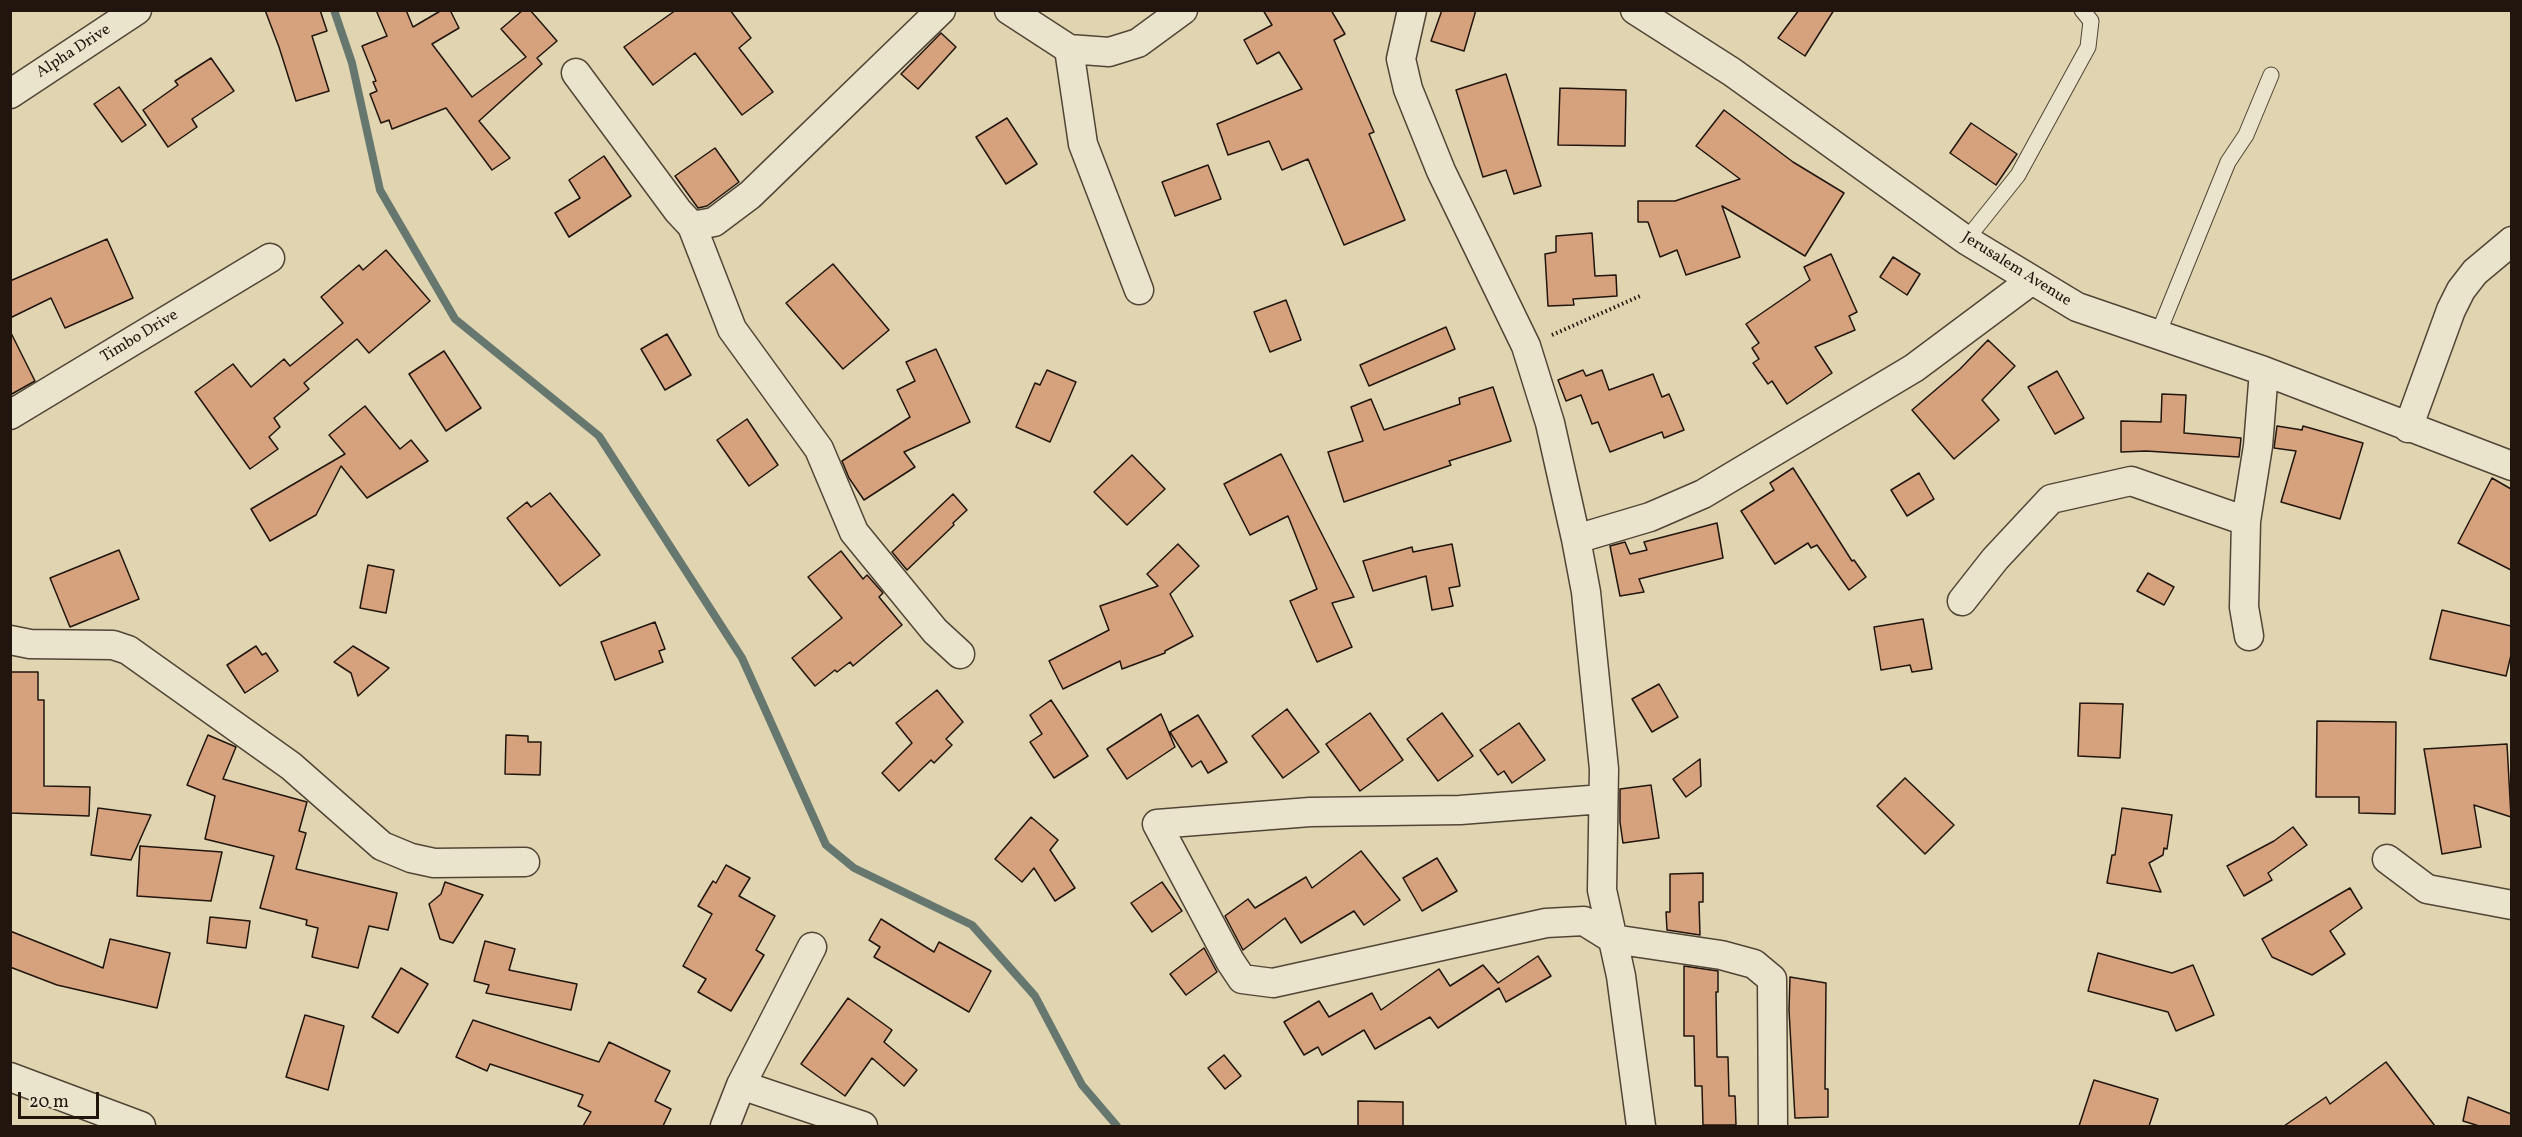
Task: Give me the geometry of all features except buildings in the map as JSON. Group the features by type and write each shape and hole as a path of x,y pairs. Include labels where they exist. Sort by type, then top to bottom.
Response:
{"street":[{"name":"Alpha Drive","path":"10,94 138,10"},
{"path":"692,226 714,222 750,195 941,10"},
{"path":"1009,10 1069,49 1109,52 1138,43 1183,10"},
{"path":"1412,10 1401,59 1408,89 1441,171 1526,346 1550,423 1576,539 1586,592 1604,770 1602,890 1621,976 1641,1126"},
{"name":"Jerusalem Avenue","path":"1635,10 1732,72 1966,240 2077,307 2264,371 2511,466"},
{"path":"1069,49 1083,144 1139,290"},
{"path":"576,73 678,211 692,226 732,329 819,448 855,532 935,631 960,654"},
{"path":"2408,428 2451,310 2461,290 2475,272 2511,241"},
{"name":"Timbo Drive","path":"10,415 270,258"},
{"path":"1576,539 1650,516 1703,494 1914,368 2032,280"},
{"path":"2249,636 2244,608 2246,521 2258,446 2264,371"},
{"path":"1962,601 1995,560 2051,499 2131,481 2246,521"},
{"path":"10,640 30,644 113,645 128,650 291,766 382,846 411,858 434,863 525,862"},
{"path":"1603,799 1460,810 1310,812 1157,824 1230,961 1242,979 1273,984 1546,923 1584,921 1613,939 1721,956 1754,964 1772,979 1773,1126"},
{"path":"2387,860 2427,889 2511,905"},
{"path":"725,1126 741,1085 812,947"},
{"path":"10,1077 141,1126"},
{"path":"741,1085 863,1126"}],"lane":[{"path":"1966,240 2018,175 2088,47 2091,21 2082,10"},
{"path":"2158,334 2228,162 2246,135 2271,75"}],"path":[{"path":"1526,346 1640,296"}],"waterway":[{"path":"334,10 352,63 380,190 455,319 599,436 742,658 826,845 854,868 972,925 1035,996 1082,1085 1117,1126"}]}
